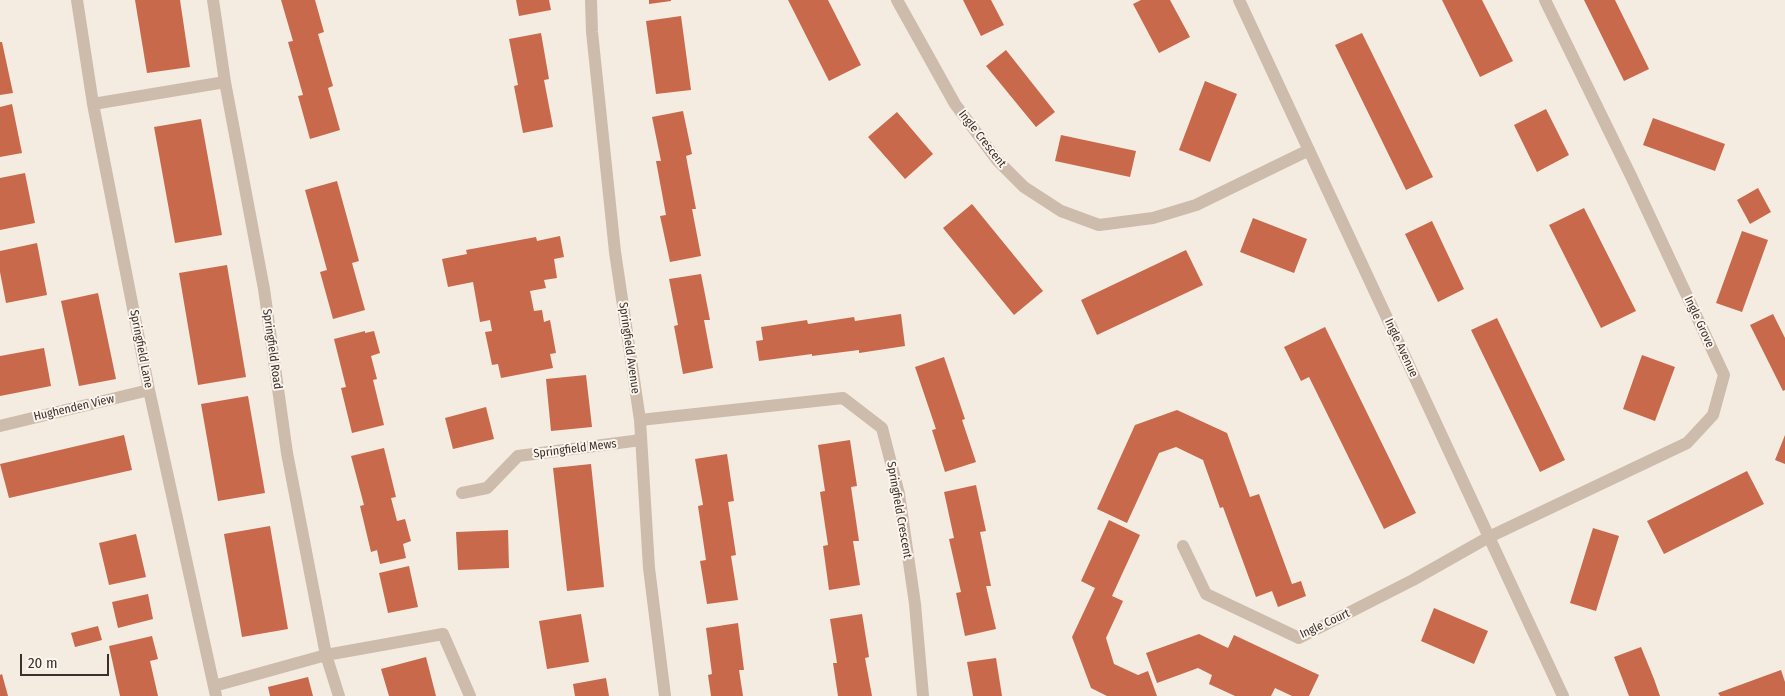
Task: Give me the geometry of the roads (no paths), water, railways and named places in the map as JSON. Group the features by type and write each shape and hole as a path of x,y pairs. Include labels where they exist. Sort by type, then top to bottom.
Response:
{"street":[{"name":"Springfield Lane","path":"77,0 94,104 149,390 215,691"},
{"name":"Springfield Road","path":"212,0 225,82 264,289 287,453 326,655 339,696"},
{"name":"Springfield Avenue","path":"590,0 615,252 640,420 649,568 665,696"},
{"name":"Ingle Crescent","path":"897,0 955,104 996,160 1024,188 1061,211 1080,218 1099,224 1153,218 1196,205 1309,150"},
{"name":"Ingle Avenue","path":"1239,0 1563,696"},
{"name":"Ingle Grove","path":"1489,537 1687,443 1714,415 1724,375 1631,176 1545,0"},
{"path":"94,104 225,82"},
{"name":"Hughenden View","path":"0,426 149,390"},
{"name":"Springfield Crescent","path":"640,420 843,398 882,428 899,494 915,604 923,696"},
{"name":"Springfield Mews","path":"462,493 487,488 518,456 641,440"},
{"name":"Ingle Court","path":"1183,546 1206,594 1299,638 1413,580 1489,537"},
{"path":"215,691 326,655 443,634 470,696"}]}
